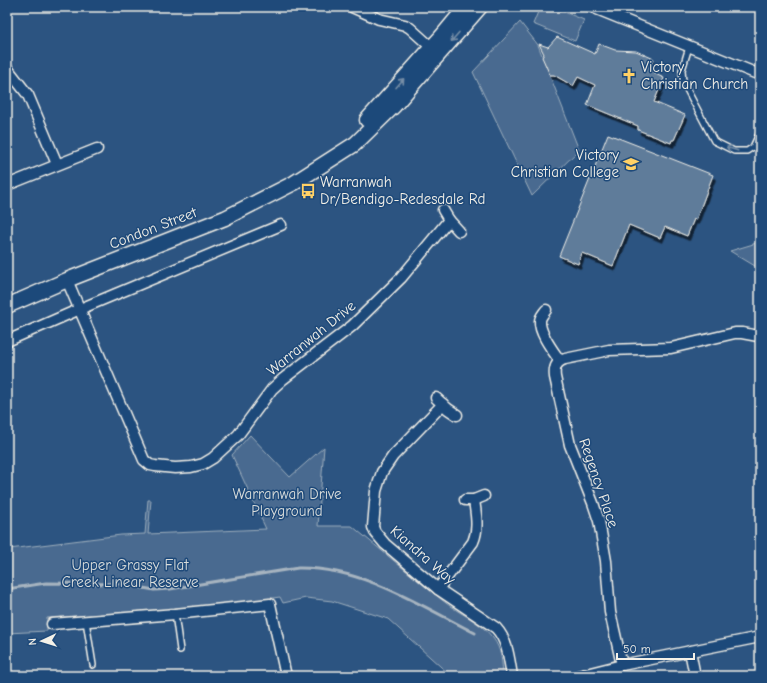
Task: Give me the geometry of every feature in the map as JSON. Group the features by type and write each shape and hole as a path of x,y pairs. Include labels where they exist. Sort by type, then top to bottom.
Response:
{"main road":[{"name":"Condon Street","path":"306,175 358,129 466,7"},
{"name":"Condon Street","path":"7,306 67,280 225,218 306,175 355,144 394,106 480,7"}],"street":[{"path":"352,7 379,19 405,25 431,47"},
{"path":"592,7 760,75"},
{"path":"7,68 28,95 57,164"},
{"path":"7,185 97,149"},
{"path":"443,210 449,220 459,231"},
{"name":"Warranwah Drive","path":"67,280 147,469 191,468 203,464 213,458 238,435 272,389 352,326 400,278 449,220"},
{"path":"7,341 281,225"},
{"path":"546,310 540,319 541,328 560,361 609,350 670,348 735,333 759,336"},
{"name":"Regency Place","path":"560,361 556,365 555,378 570,445 599,521 606,561 610,612 622,665"},
{"name":"Kiandra Way","path":"457,415 452,413 440,401 387,464 378,483 373,527 379,538 438,589 496,628 501,634 507,650 512,676"},
{"path":"438,589 476,536 477,521 470,500 484,496"},
{"path":"52,624 175,614 270,604 286,676"},
{"path":"578,676 622,665 760,637"},
{"path":"690,651 695,676"}],"lane":[{"path":"689,47 682,70 682,82 714,141 734,151 747,151 753,146 760,132"},
{"path":"175,614 180,650"},
{"path":"86,621 93,665"},
{"path":"7,667 9,676"}],"green space":[{"path":"540,7 552,7 584,20 575,41 533,24"},
{"path":"520,22 538,45 579,150 532,196 473,72"},
{"path":"760,242 760,269 730,251"},
{"name":"Upper Grassy Flat Creek Linear Reserve","path":"250,435 290,477 324,447 318,526 352,526 442,600 476,622 488,632 498,647 501,656 503,676 451,676 388,619 332,601 306,598 283,603 280,597 209,607 47,618 47,631 7,633 7,535 9,549 121,535 145,534 148,500 151,500 148,534 266,529 232,455"}],"building":[{"path":"557,37 595,54 599,44 615,50 636,51 654,59 649,69 656,72 655,74 664,78 654,102 685,115 674,140 672,140 671,143 638,130 638,126 587,105 595,85 578,77 573,86 554,75 550,75 542,57 544,54 539,44 548,47"},
{"path":"608,134 713,175 696,220 694,219 687,236 665,227 660,238 629,225 613,266 582,253 578,264 559,256"}],"waterway":[{"path":"7,589 46,583 122,584 154,590 170,589 298,568 322,569 368,581 390,590 475,633"}],"place":[{"name":"Victory Christian Church","path":"629,76"},
{"name":"Victory Christian College","path":"631,164"},
{"name":"Warranwah Dr/Bendigo-Redesdale Rd","path":"308,191"}],"park label":[{"name":"Warranwah Drive Playground","path":"287,502"}]}
